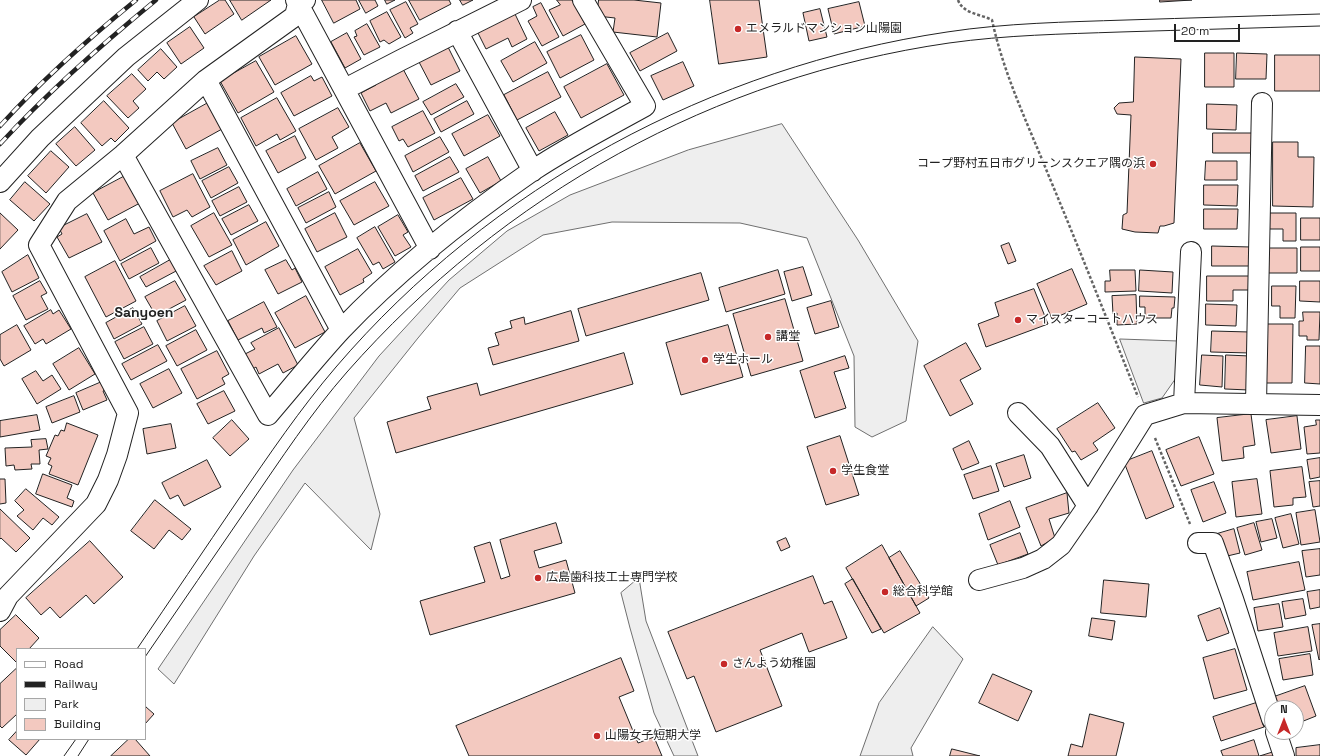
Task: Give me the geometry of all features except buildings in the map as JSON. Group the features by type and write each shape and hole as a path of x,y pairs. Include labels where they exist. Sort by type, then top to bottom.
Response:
{"street":[{"path":"0,182 40,138 126,57 198,0"},
{"path":"345,89 457,31 521,0"},
{"path":"122,155 268,415 341,330 386,287 430,249 480,209 533,171 590,136 645,106 583,0"},
{"path":"300,1 430,249"},
{"path":"0,611 8,596 96,504 108,480 117,455 128,413 39,245 67,201 122,155 206,80 295,16 300,1"},
{"path":"457,31 533,171"},
{"path":"206,80 341,330"},
{"path":"1256,404 1262,103"},
{"path":"1184,403 1191,252"},
{"path":"979,580 1023,568 1042,559 1061,545 1088,506 1145,415 1184,403 1320,405"},
{"path":"1018,413 1050,446 1088,506"},
{"path":"1198,543 1213,543 1266,700"},
{"path":"1279,740 1284,756"}],"path":[{"path":"958,0 959,4 967,10 992,20 1007,74 1198,543"}],"green space":[{"path":"782,124 858,240 918,341 906,421 872,437 855,427 854,356 807,238 740,223 612,222 543,235 460,288 354,418 380,514 371,550 305,483 254,556 174,684 158,669 293,470 379,356 449,280 507,231 570,195 688,150"},
{"path":"639,578 646,621 698,756 674,756 654,713 621,593"},
{"path":"933,627 963,659 911,748 913,756 860,756 879,703"}],"shaded area":[{"path":"1120,339 1178,341 1176,378 1162,398 1144,403"}],"tram line":[{"path":"138,648 297,416 336,367 397,302 464,243 535,191 612,145 691,106 774,74 860,49 947,32 1036,23 1320,14"},
{"path":"146,656 297,436 347,372 408,308 474,250 545,199 619,154 697,115 778,84 862,60 949,43 992,38 1056,34 1320,26"},
{"path":"64,756 75,740"},
{"path":"78,756 88,740"}],"railway":[{"path":"0,126 32,92 66,60 136,0"},
{"path":"0,144 75,69 156,0"}],"place":[{"name":"エメラルドマンション山陽園","path":"738,29"},
{"name":"コープ野村五日市グリーンスクエア隅の浜","path":"1153,164"},
{"name":"マイスターコートハウス","path":"1018,320"},
{"name":"講堂","path":"768,337"},
{"name":"学生ホール","path":"705,360"},
{"name":"学生食堂","path":"833,471"},
{"name":"広島歯科技工士専門学校","path":"538,578"},
{"name":"総合科学館","path":"885,592"},
{"name":"さんよう幼稚園","path":"724,664"},
{"name":"山陽女子短期大学","path":"597,736"}],"district":[{"name":"Sanyoen","path":"144,313"}]}
